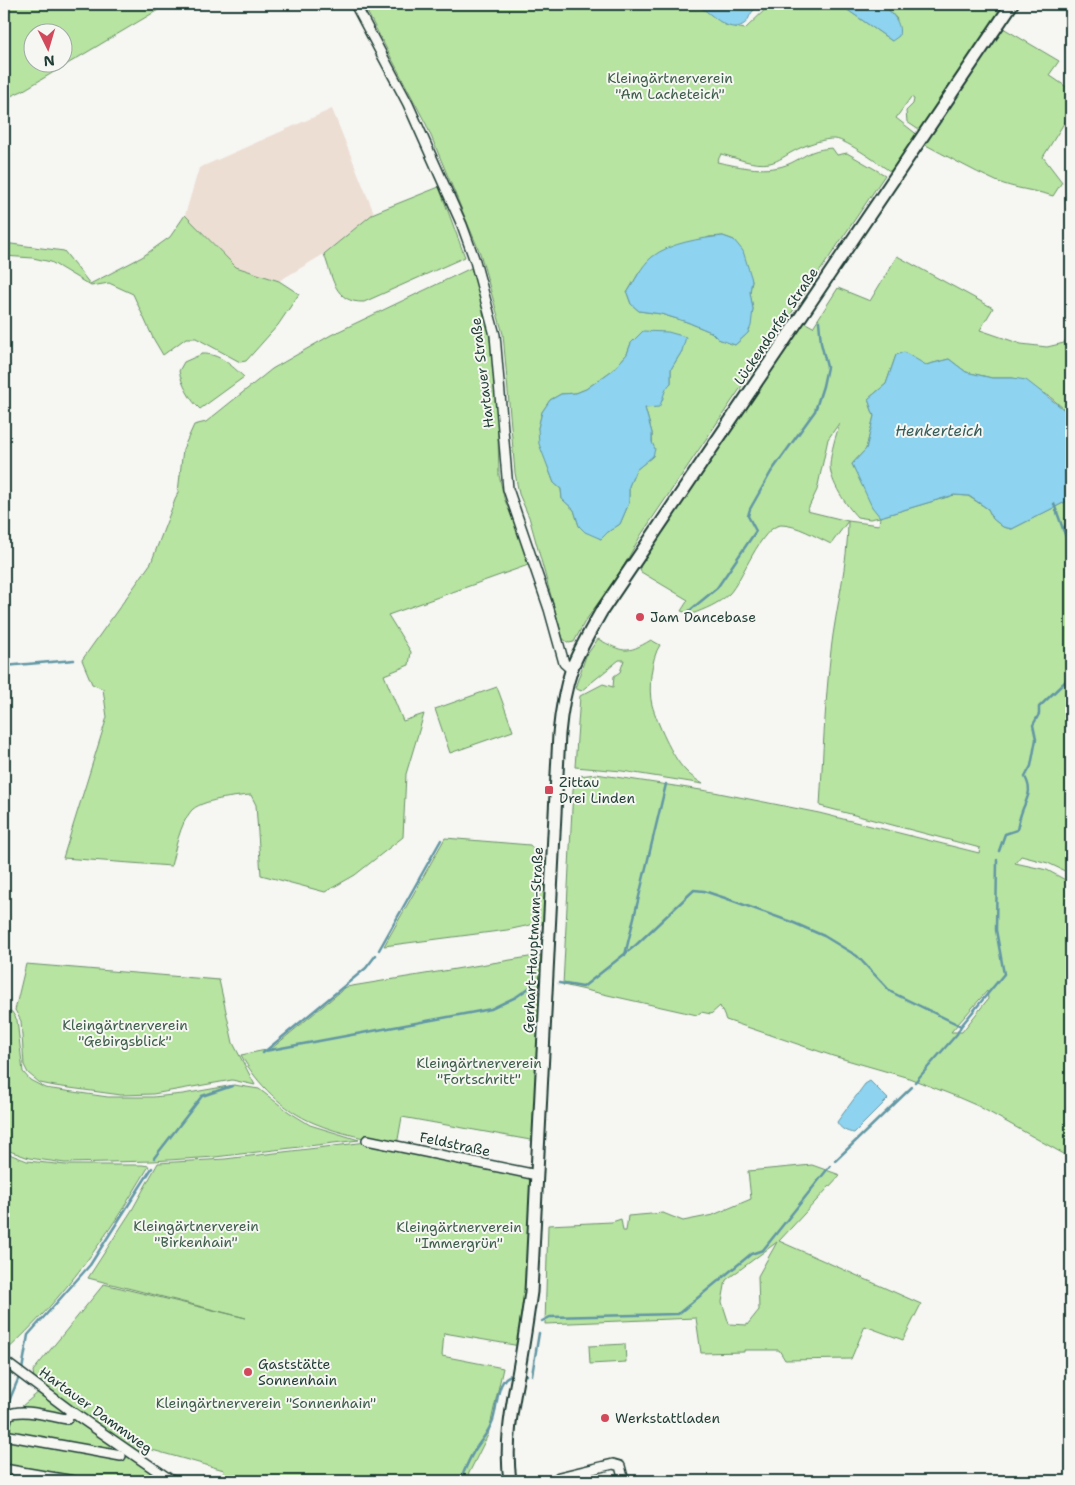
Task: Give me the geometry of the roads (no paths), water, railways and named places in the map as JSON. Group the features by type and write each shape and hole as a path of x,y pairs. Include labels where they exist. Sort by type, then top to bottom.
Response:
{"main road":[{"name":"Lückendorfer Straße","path":"572,670 580,650 601,612 1012,4"},
{"name":"Gerhart-Hauptmann-Straße","path":"510,1481 509,1423 530,1300 559,734 562,711 572,670"}],"street":[{"name":"Hartauer Straße","path":"355,4 418,126 462,225 475,261 495,335 508,490 549,609 564,663 572,670"},
{"name":"Feldstraße","path":"367,1140 537,1174"},
{"name":"Hartauer Dammweg","path":"4,1361 72,1412 172,1481"},
{"path":"4,1430 8,1415 13,1412 22,1411 67,1419 72,1412"},
{"path":"4,1435 121,1456"},
{"path":"555,1481 559,1477 613,1464 620,1466 624,1481"},
{"path":"4,1469 74,1481"}],"water":[{"path":"695,4 763,4 753,11 746,23 738,27 732,27 725,25"},
{"path":"839,4 883,4 898,22 899,36 892,41"},
{"path":"723,236 734,240 743,251 752,280 750,292 753,309 751,326 748,333 735,345 718,339 711,332 687,322 661,314 639,311 631,304 627,293 641,269 652,257 676,245"},
{"path":"643,331 668,332 686,337 682,351 671,369 671,383 666,389 659,407 645,408 655,449 653,456 636,470 629,486 629,503 620,524 601,539 585,532 579,526 574,510 562,499 561,489 554,483 539,444 538,428 542,412 550,400 561,394 576,393 586,389 614,369 627,354 631,343"},
{"name":"Henkerteich","path":"904,352 926,365 949,359 966,372 992,378 1026,380 1071,415 1071,499 1012,529 1003,527 993,519 988,509 969,496 954,495 880,517 872,507 852,464 866,449 874,416 868,399 886,384 896,355"},
{"path":"870,1081 888,1099 854,1133 846,1131 837,1122 865,1084"}],"waterway":[{"path":"688,612 717,588 756,531 748,516 750,509 771,472 815,411 827,367 821,343 819,321"},
{"path":"1054,504 1071,551"},
{"path":"1063,530 1071,516"},
{"path":"4,666 74,660"},
{"path":"999,851 1005,834 1017,830 1028,796 1029,788 1025,777 1031,766 1036,739 1033,725 1039,714 1039,707 1071,676"},
{"path":"625,955 666,784"},
{"path":"379,950 441,840"},
{"path":"915,1082 957,1034 961,1026 1004,974 996,930 997,860"},
{"path":"559,983 583,987 636,945 694,890 704,891 794,923 824,936 857,956 891,992 961,1026"},
{"path":"263,1053 366,968 376,955"},
{"path":"265,1051 491,1009 516,997 539,981"},
{"path":"154,1158 202,1096 232,1086"},
{"path":"835,1161 912,1087"},
{"path":"542,1321 550,1317 678,1314 751,1254 763,1250 830,1166"},
{"path":"4,1413 22,1370 28,1335 90,1265 152,1168"},
{"path":"532,1375 539,1333"},
{"path":"460,1481 471,1456 491,1425 504,1380 514,1374"}],"place":[{"name":"Jam Dancebase","path":"640,617"},
{"name":"Zittau Drei Linden","path":"549,790"},
{"name":"Gaststätte Sonnenhain","path":"248,1372"},
{"name":"Werkstattladen","path":"605,1418"}],"park label":[{"name":"Kleingärtnerverein \"Am Lacheteich\"","path":"670,86"},
{"name":"Kleingärtnerverein \"Gebirgsblick\"","path":"125,1034"},
{"name":"Kleingärtnerverein \"Fortschritt\"","path":"479,1072"},
{"name":"Kleingärtnerverein \"Birkenhain\"","path":"196,1234"},
{"name":"Kleingärtnerverein \"Immergrün\"","path":"459,1236"},
{"name":"Kleingärtnerverein \"Sonnenhain\"","path":"266,1403"}]}
